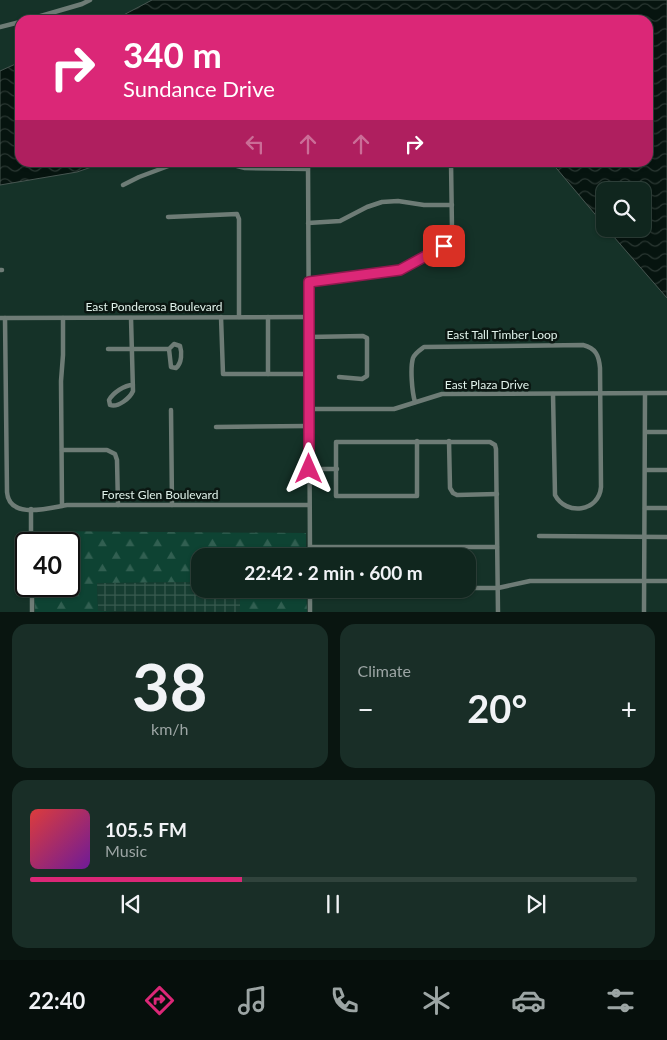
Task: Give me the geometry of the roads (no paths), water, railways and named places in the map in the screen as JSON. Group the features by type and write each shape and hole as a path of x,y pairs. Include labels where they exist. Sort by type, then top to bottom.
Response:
{"street":[{"path":"44,15 90,0"},
{"path":"0,27 15,23"},
{"path":"123,185 139,176 165,167"},
{"path":"241,167 266,167"},
{"path":"308,167 310,547 497,547"},
{"path":"309,282 400,270 444,246 452,231 451,167"},
{"path":"308,223 340,221 367,207 382,202 398,201 424,205 452,205"},
{"path":"168,217 237,214 239,219 239,317"},
{"path":"444,246 453,256"},
{"name":"East Ponderosa Boulevard","path":"2,318 308,316"},
{"path":"221,317 223,374 309,374"},
{"path":"268,317 268,374"},
{"name":"Forest Glen Boulevard","path":"2,318 7,492 12,506 20,509 53,509 62,506 118,505 309,505"},
{"path":"62,506 61,381 63,318"},
{"path":"131,318 133,385 133,391 130,396 117,405 110,405 109,400 112,395 125,386 133,385"},
{"path":"309,337 363,336 368,338 366,376 362,379 339,377"},
{"path":"108,348 169,349 174,344 180,346 180,363 176,368 171,367 169,349"},
{"name":"East Tall Timber Loop","path":"416,402 412,385 412,362 417,352 424,347 587,346 596,352 599,359 600,394 600,494 597,500 589,506 568,507 561,503 554,492 553,394"},
{"name":"East Plaza Drive","path":"309,410 394,409 442,394 667,394"},
{"path":"644,612 645,394"},
{"path":"171,410 172,505"},
{"path":"216,426 309,426"},
{"path":"646,432 667,432"},
{"path":"417,441 417,496 336,496 336,442 417,441 493,443 496,449 498,612"},
{"path":"450,442 451,491 457,494 497,494"},
{"path":"62,450 107,450 115,454 117,460 118,505"},
{"path":"309,469 337,469"},
{"path":"646,470 667,470"},
{"path":"645,508 667,508"},
{"path":"31,509 31,532"},
{"path":"540,536 667,537"},
{"path":"476,588 498,588 530,580 667,581"},
{"path":"32,597 32,612"},
{"path":"310,598 310,612"}],"water":[{"path":"152,0 667,0 667,298 614,237 651,237 651,182 596,182 596,215 555,167 653,167 653,15 124,15"},
{"path":"15,64 15,167 91,167 77,172 0,185 0,71"}]}
